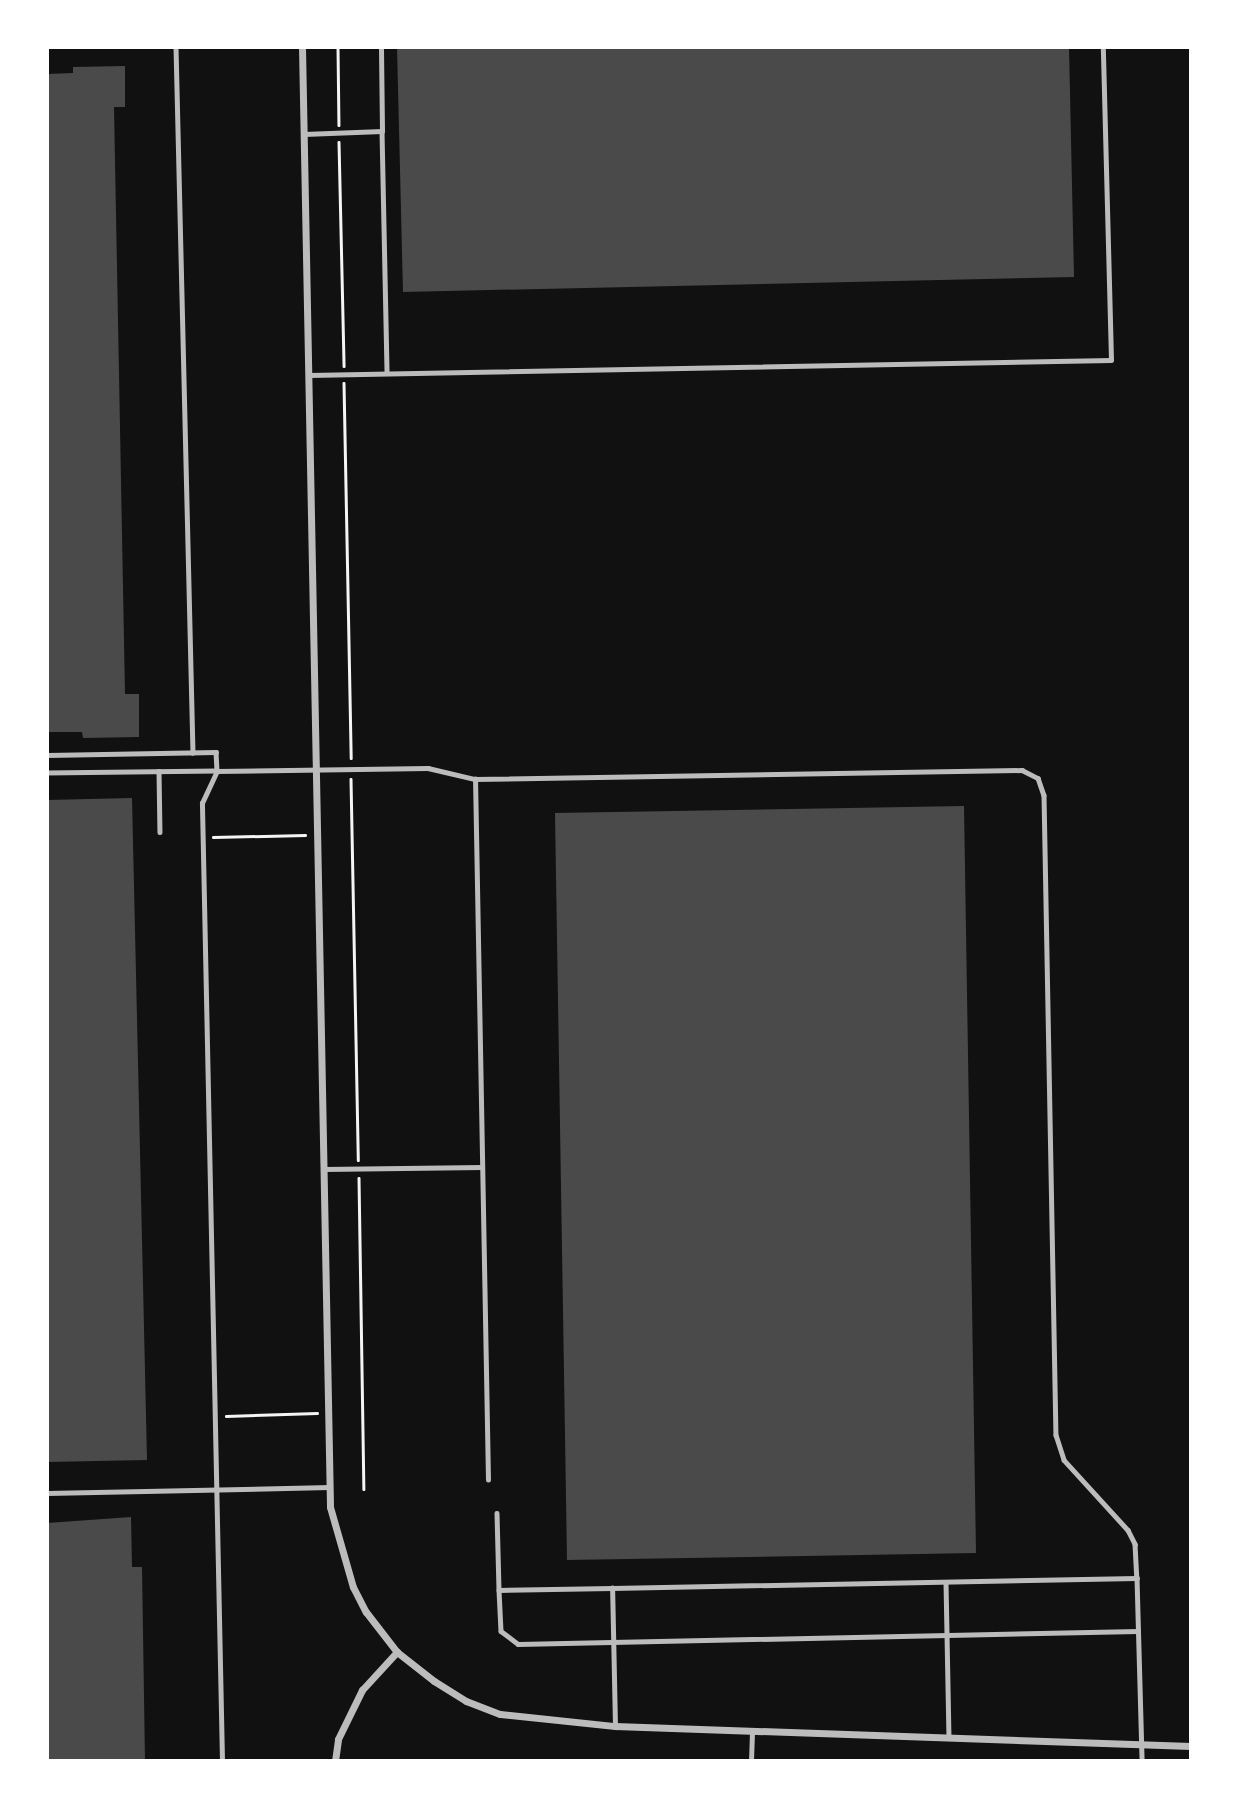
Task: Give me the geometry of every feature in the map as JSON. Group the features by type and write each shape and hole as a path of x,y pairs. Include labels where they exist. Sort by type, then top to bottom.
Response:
{"street":[{"path":"302,47 330,1507 353,1587 397,1652 466,1701 500,1714 615,1726 1191,1746"},
{"path":"334,1761 338,1739 362,1690 397,1652"}],"lane":[{"path":"176,47 193,753"},
{"path":"381,47 387,373"},
{"path":"308,375 1111,360 1103,47"},
{"path":"303,134 382,131"},
{"path":"47,755 216,752 217,771 202,803 222,1761"},
{"path":"47,773 428,768 475,779 1022,770 1038,778 1044,795 1056,1435 1064,1460 1128,1530 1135,1544 1142,1761"},
{"path":"159,771 160,832"},
{"path":"475,779 488,1480"},
{"path":"323,1169 482,1167"},
{"path":"47,1493 330,1487"},
{"path":"497,1513 499,1625 510,1642 1138,1631"},
{"path":"499,1590 1137,1578"},
{"path":"946,1582 949,1737"},
{"path":"612,1588 615,1726"},
{"path":"751,1761 752,1731"}],"path":[{"path":"203,837 317,835"},
{"path":"215,1416 328,1413"}],"building":[{"path":"397,47 1069,47 1074,277 403,292"},
{"path":"125,66 125,107 114,107 125,694 139,694 139,737 83,738 82,732 47,732 47,74 73,73 73,67"},
{"path":"132,798 147,1460 47,1462 47,800"},
{"path":"964,806 976,1553 567,1560 555,813"},
{"path":"131,1517 132,1567 142,1567 145,1761 47,1761 47,1523"}]}
